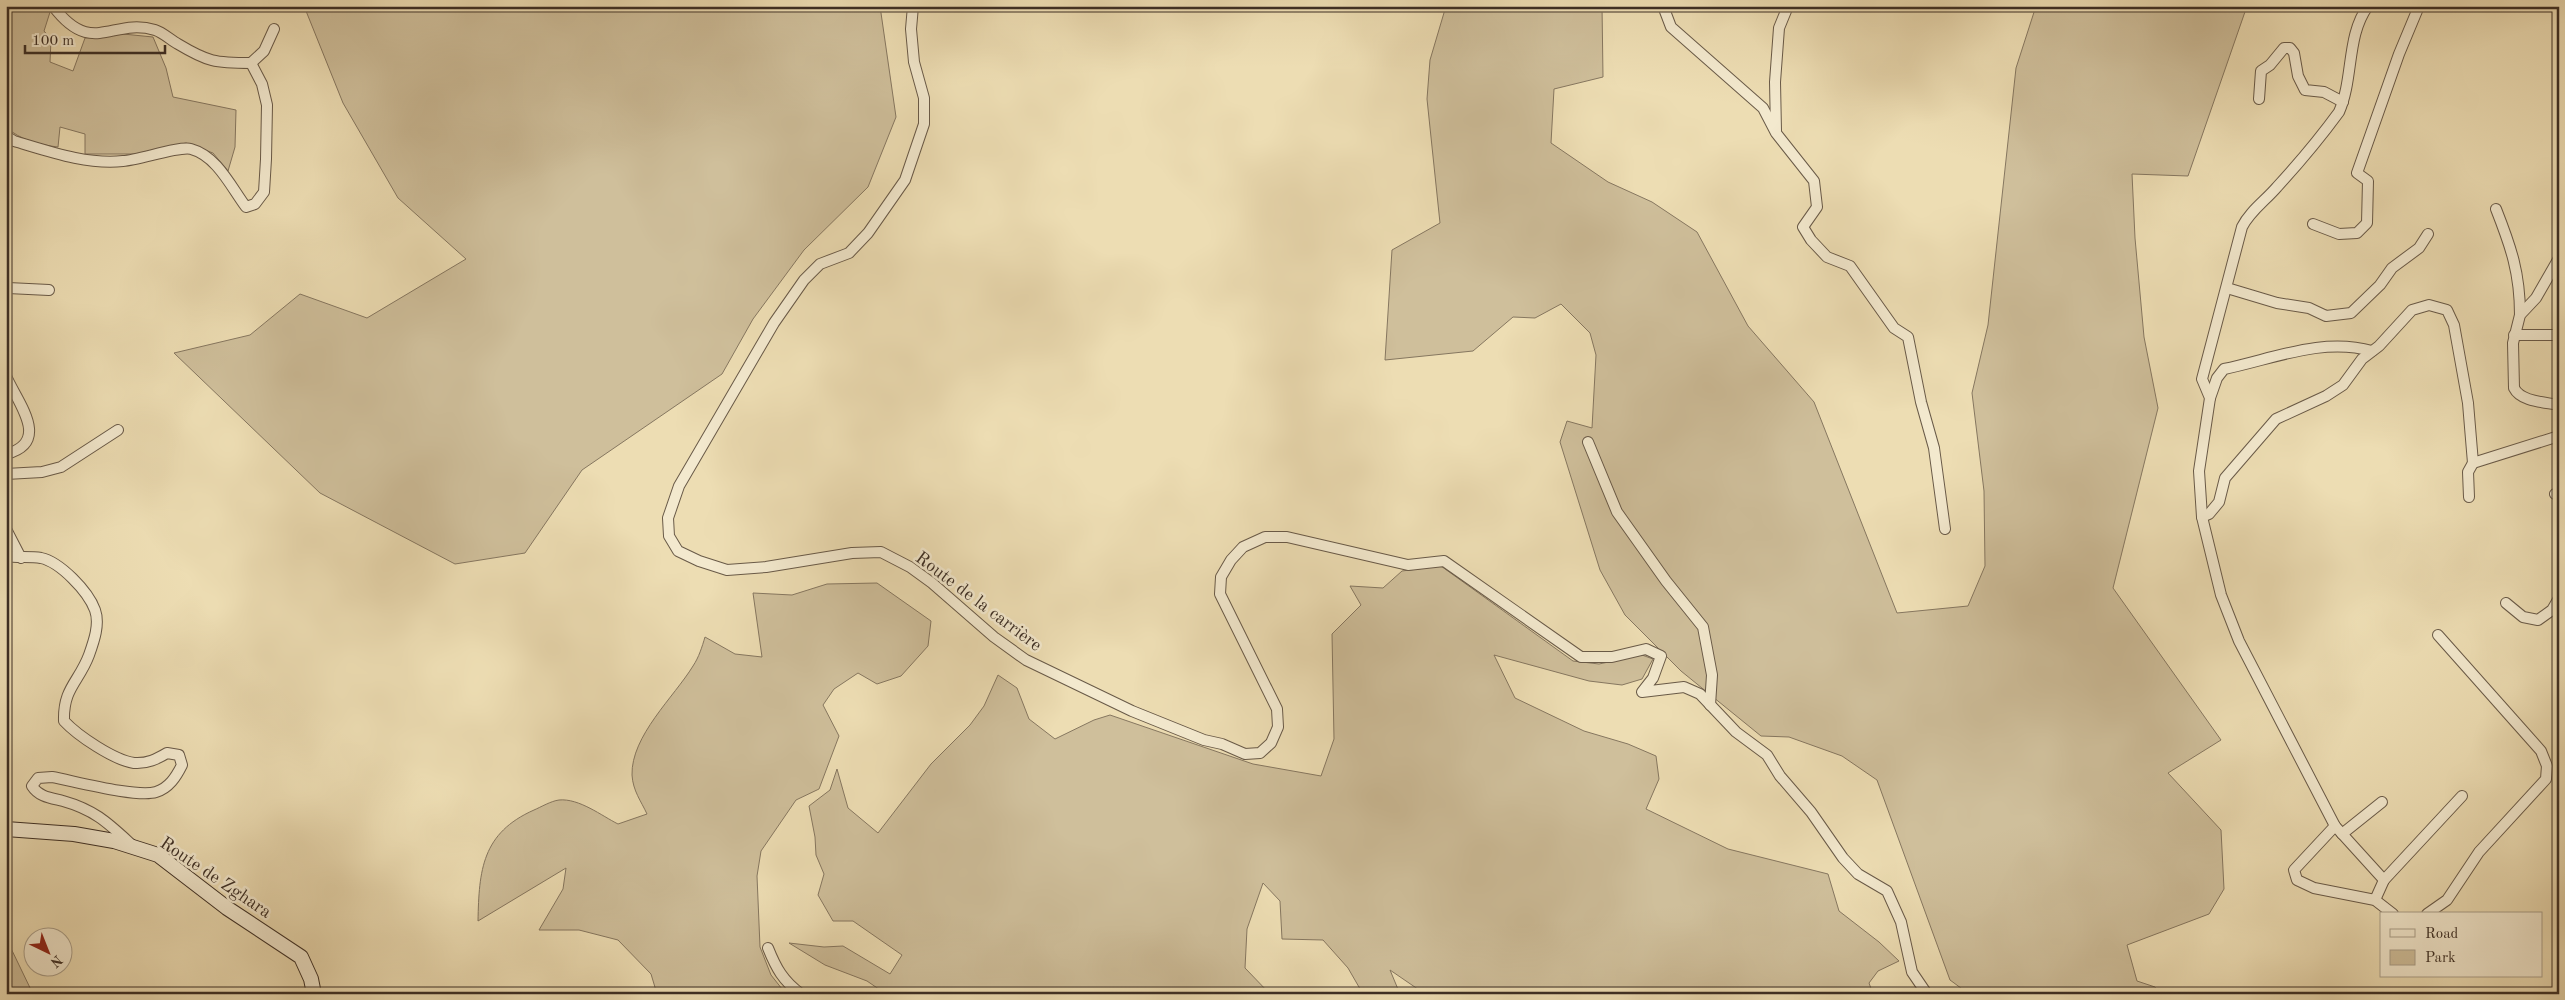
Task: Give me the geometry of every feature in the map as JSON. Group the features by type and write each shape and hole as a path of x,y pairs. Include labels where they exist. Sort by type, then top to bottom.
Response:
{"street":[{"path":"53,6 64,21 78,30 90,34 137,28 155,30 197,55 217,63 251,63 264,51 274,29"},
{"name":"Route de la carrière","path":"913,6 911,29 914,62 924,98 924,124 905,180 868,234 849,253 820,264 804,280 774,323 679,486 668,518 669,536 678,551 699,561 727,570 766,567 852,553 881,552 932,583 994,637 1026,660 1132,711 1244,754 1260,753 1271,743 1278,727 1276,709 1220,594 1221,577 1231,560 1243,547 1265,537 1287,537 1408,566 1444,561 1581,657 1612,657 1646,649 1661,656 1653,678 1642,692 1684,687 1700,694 1710,705"},
{"path":"1663,6 1671,27 1763,108 1776,133 1814,181 1817,207 1803,227 1811,240 1827,257 1850,266 1894,328 1908,337 1921,402 1934,448 1945,529"},
{"path":"1776,133 1775,82 1779,28 1788,6"},
{"path":"2210,398 2202,379 2242,228 2249,214 2262,203 2328,128 2343,102 2351,68 2355,35 2362,14 2368,6"},
{"path":"2313,224 2339,234 2357,233 2367,224 2368,182 2357,173 2399,54 2419,6"},
{"path":"2258,99 2261,71 2270,65 2284,48 2290,48 2294,53 2298,76 2306,90 2324,92 2343,102"},
{"path":"6,136 14,141 78,158 122,162 155,156 178,149 190,149 205,157 222,172 246,206 255,204 264,192 267,105 262,84 251,63"},
{"path":"2496,209 2512,250 2520,284 2520,314 2514,334 2515,390 2523,397 2559,405"},
{"path":"2227,288 2276,304 2309,308 2326,316 2351,313 2380,285 2392,268 2419,248 2428,234"},
{"path":"2520,314 2536,298 2559,258"},
{"path":"7,291 48,290"},
{"path":"2202,517 2209,514 2219,502 2224,478 2276,419 2326,396 2342,385 2362,360 2412,310 2429,305 2447,310 2454,325 2468,403 2473,463 2468,472 2469,497"},
{"path":"2514,334 2559,335"},
{"path":"2372,351 2355,346 2330,345 2224,369 2217,378 2210,398 2199,471 2202,517 2221,595 2238,641 2338,830 2384,880"},
{"path":"6,376 28,418 30,432 27,444 17,452 6,454"},
{"path":"6,474 42,472 61,467 118,430"},
{"path":"2473,463 2559,436"},
{"path":"1588,442 1617,512 1666,581 1702,626 1712,675 1710,705 1736,732 1768,755 1785,782 1858,874 1887,891 1901,922 1912,972 1927,994"},
{"path":"6,530 21,558"},
{"path":"6,556 40,558 56,565 68,574 95,610 97,628 89,655 67,692 64,721 89,742 134,763 153,761 167,753 179,755 182,765 177,775 167,786 155,793 136,792 52,777 38,778 32,786 36,792 46,797 88,808 135,848"},
{"path":"2506,602 2523,617 2538,620 2548,616 2559,598"},
{"path":"2430,912 2447,900 2479,852 2546,779 2547,766 2541,751 2438,635"},
{"path":"2375,900 2384,880 2462,796"},
{"path":"2382,802 2338,830 2294,870 2294,875 2297,880 2314,888 2375,900 2390,912"},
{"name":"Route de Zghara","path":"6,829 74,834 158,855 227,908 301,957 311,979 314,994"},
{"path":"768,948 780,973 788,984 801,994"}],"green space":[{"path":"6,6 49,6 51,9 44,31 51,39 50,62 73,71 85,38 123,34 153,37 166,68 173,97 236,110 235,147 228,171 213,153 186,143 135,154 85,154 85,134 60,127 58,147 31,141 12,132 6,127"},
{"path":"304,6 880,6 896,117 868,187 804,250 753,319 722,374 582,470 525,553 455,564 320,493 174,353 250,335 300,294 367,318 466,259 398,198 343,103"},
{"path":"1446,6 1602,6 1603,77 1554,89 1551,143 1608,182 1652,202 1697,232 1748,326 1814,402 1897,613 1968,606 1985,566 1984,491 1972,393 1988,325 2016,68 2036,6 2247,6 2188,176 2132,174 2135,238 2144,337 2158,408 2113,588 2221,740 2168,773 2221,830 2224,889 2209,914 2127,945 2137,981 2155,987 2161,994 1969,994 1950,980 1877,780 1842,756 1789,737 1761,736 1681,671 1625,615 1600,570 1560,442 1567,421 1592,428 1596,355 1590,333 1561,304 1535,318 1513,317 1473,351 1385,360 1392,250 1440,223 1427,99 1430,60"},
{"path":"1441,566 1573,661 1599,664 1642,655 1653,659 1642,679 1622,685 1589,681 1494,655 1515,698 1584,731 1628,744 1656,756 1659,779 1646,809 1728,849 1828,874 1839,911 1879,942 1899,961 1878,971 1869,983 1873,994 1425,994 1390,970 1400,994 1363,994 1348,968 1323,940 1282,939 1280,901 1263,883 1247,929 1245,968 1270,994 886,994 867,981 825,965 789,943 824,947 843,946 890,974 902,955 853,921 833,921 818,895 824,874 816,855 815,837 809,806 830,790 837,769 848,808 878,833 931,764 970,725 984,706 998,675 1017,688 1029,719 1055,739 1094,720 1110,715 1253,764 1321,776 1334,739 1332,634 1361,605 1350,586 1383,588 1402,571"},
{"path":"877,583 931,621 928,646 901,676 877,684 858,673 834,689 823,705 839,736 819,789 796,800 761,851 757,876 760,947 771,975 786,994 657,994 651,974 618,940 579,930 539,930 563,889 566,868 478,921 482,870 487,855 503,830 517,819 546,804 559,800 567,800 590,808 618,824 647,814 636,791 632,775 638,746 655,718 695,663 705,637 735,654 762,657 753,593 792,595 827,584"},
{"path":"6,938 22,971 22,978 25,978 33,994 6,994"}]}
